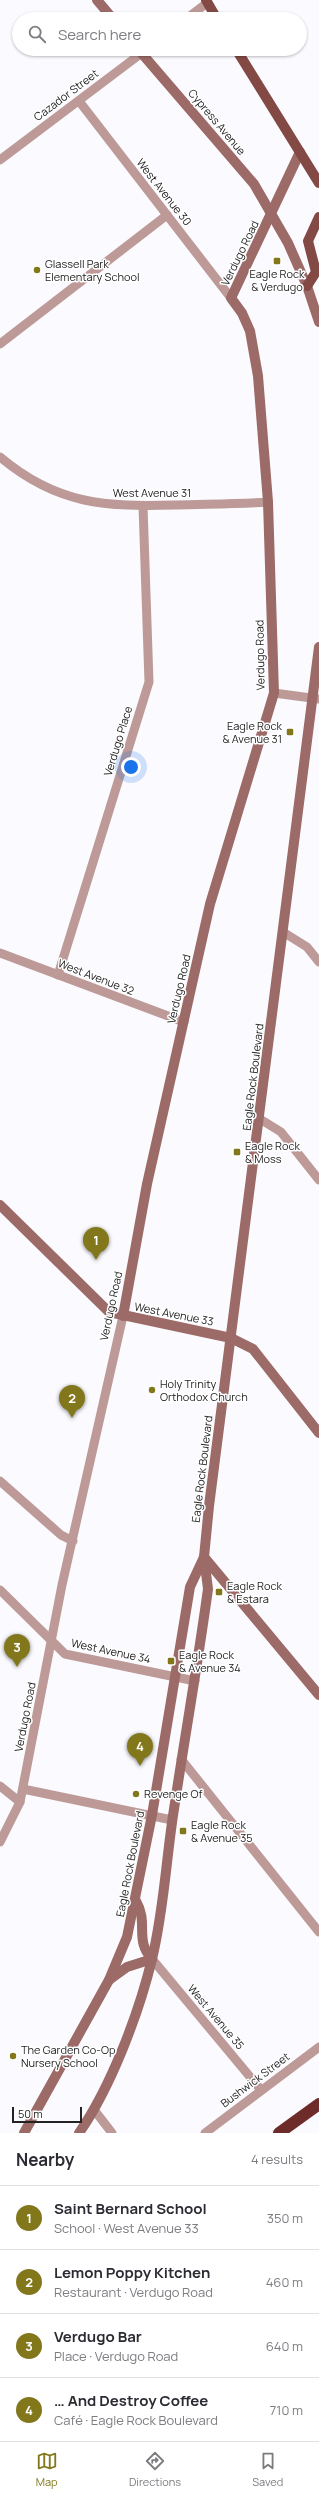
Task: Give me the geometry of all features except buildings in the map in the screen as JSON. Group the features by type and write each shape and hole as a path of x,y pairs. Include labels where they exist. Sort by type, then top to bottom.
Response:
{"highway":[{"path":"279,2133 319,2104"}],"main road":[{"path":"97,0 107,12"},
{"path":"207,1 214,12"},
{"name":"Cypress Avenue","path":"147,56 254,184 272,214"},
{"path":"240,56 319,183"},
{"name":"Verdugo Road","path":"122,1316 147,1184 210,904 274,693 268,502 264,438 254,346 242,313 231,298 300,152"},
{"path":"272,214 307,286 319,322"},
{"path":"307,286 316,272 308,241 317,223"},
{"name":"Eagle Rock Boulevard","path":"79,2133 95,2111 130,2027 152,1958 208,1589 204,1557 231,1338 316,698 319,647"},
{"name":"West Avenue 33","path":"0,1205 103,1308 122,1316 231,1338 253,1349 319,1433"},
{"path":"204,1557 319,1695"},
{"name":"Eagle Rock Boulevard","path":"24,2133 109,1980 127,1937 136,1901 152,1815 190,1586 204,1557"},
{"path":"109,1980 127,1968 152,1958 142,1946 143,1920 141,1909 136,1901"}],"street":[{"path":"194,12 207,1"},
{"name":"Cazador Street","path":"0,160 134,56"},
{"name":"West Avenue 30","path":"78,101 231,298"},
{"path":"0,344 167,215"},
{"name":"West Avenue 31","path":"0,457 39,484 74,498 112,506 268,502"},
{"name":"Verdugo Place","path":"58,975 149,682 143,506"},
{"path":"274,693 316,698"},
{"path":"284,932 307,947 319,962"},
{"name":"West Avenue 32","path":"0,953 184,1022"},
{"path":"260,1119 281,1132 319,1180"},
{"name":"Verdugo Road","path":"0,1842 20,1802 62,1584 73,1541 122,1316"},
{"path":"0,1481 61,1535 73,1541"},
{"name":"West Avenue 34","path":"0,1590 65,1654 195,1681"},
{"path":"181,1759 319,1932"},
{"path":"0,1786 20,1802"},
{"path":"23,1789 172,1820"},
{"name":"West Avenue 35","path":"152,1958 261,2090"},
{"name":"Bushwick Street","path":"205,2133 319,2047"},
{"path":"95,2111 112,2133"}],"place":[{"name":"Eagle Rock & Verdugo","path":"277,261"},
{"name":"Glassell Park Elementary School","path":"37,270"},
{"name":"Eagle Rock & Avenue 31","path":"290,732"},
{"name":"Eagle Rock & Moss","path":"237,1152"},
{"name":"Saint Bernard School","path":"96,1260"},
{"name":"Holy Trinity Orthodox Church","path":"152,1390"},
{"name":"Lemon Poppy Kitchen","path":"72,1418"},
{"name":"Eagle Rock & Estara","path":"219,1592"},
{"name":"Eagle Rock & Avenue 34","path":"171,1661"},
{"name":"Verdugo Bar","path":"17,1667"},
{"name":"… And Destroy Coffee","path":"140,1766"},
{"name":"Revenge Of","path":"136,1794"},
{"name":"Eagle Rock & Avenue 35","path":"183,1831"},
{"name":"The Garden Co-Op Nursery School","path":"13,2056"}]}
